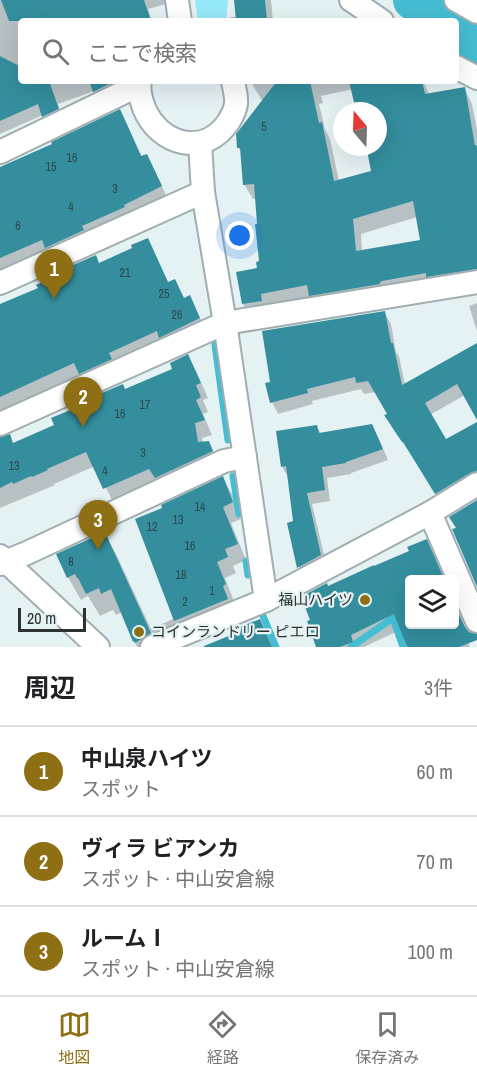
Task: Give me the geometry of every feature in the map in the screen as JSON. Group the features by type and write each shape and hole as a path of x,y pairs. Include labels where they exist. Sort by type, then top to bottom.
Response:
{"street":[{"path":"177,0 180,18"},
{"path":"351,0 378,18"},
{"path":"456,0 477,12"},
{"path":"459,69 477,78"},
{"path":"0,152 138,84"},
{"path":"140,84 141,98 148,118 164,135 184,144 200,143 224,129 236,105 233,84"},
{"path":"200,143 203,192 266,600"},
{"path":"0,282 203,192"},
{"path":"0,424 225,323 477,282"},
{"path":"98,647 2,561 38,548 224,461 245,457"},
{"path":"152,647 266,600 430,513 477,484"},
{"path":"430,513 477,621"}],"shaded area":[{"path":"195,0 228,0 226,18 198,18"}],"building":[{"path":"1,0 144,0 150,18 18,18 18,21 9,21"},
{"path":"234,0 265,0 267,18 236,18"},
{"path":"0,56 18,65 18,84 50,84 59,109 42,117 38,104 0,121"},
{"path":"90,84 109,84 93,92"},
{"path":"275,84 311,84 319,123 322,122 334,181 371,171 368,156 387,156 387,102 354,102 350,84 423,84 425,94 465,87 475,146 477,145 477,269 426,277 426,273 382,281 380,284 309,296 307,285 261,294 262,301 242,304 236,272 257,268 256,262 259,261 254,184 243,185 240,148 237,148 236,134","holes":["413,201 420,240 356,251 353,219"]},
{"path":"120,109 141,156 147,154 162,186 124,205 125,207 82,226 84,230 45,248 42,240 0,258 0,167 52,144 51,142"},
{"path":"148,238 168,282 175,279 184,298 190,295 200,318 159,338 157,331 109,353 112,359 79,374 74,363 0,397 0,304 38,288 36,285 58,275 57,272 96,255 99,263"},
{"path":"385,311 402,385 477,343 477,420 457,384 425,403 446,439 477,422 477,471 435,494 384,415 387,414 368,381 356,383 355,377 307,389 308,393 270,403 265,383 270,382 262,331"},
{"path":"188,354 201,383 196,385 201,397 196,400 205,420 195,423 198,442 209,441 213,451 155,478 149,469 103,489 86,452 32,477 0,488 0,437 10,434 13,443 54,425 51,418 92,401 90,398 123,384 125,389 172,369 170,363"},
{"path":"372,424 383,449 346,463 322,467 325,490 307,493 321,555 297,568 287,523 293,521 286,466 281,467 276,431 317,425 319,433"},
{"path":"223,476 233,502 223,507 238,544 225,549 228,557 217,562 226,584 223,586 228,599 174,621 135,519 162,508 161,505"},
{"path":"477,500 477,587 452,529 456,528 449,517"},
{"path":"105,532 151,633 135,643 111,589 101,594 99,588 86,594 75,574 67,578 56,554"},
{"path":"427,539 442,575 405,575 405,629 459,629 459,614 469,632 477,634 477,640 459,647 407,647 394,614 351,635 353,642 340,647 316,647 307,621 310,620 302,599 304,595 327,583 328,586 409,551 407,547"},
{"path":"260,619 272,647 204,647 241,631 240,627"}],"waterway":[{"path":"413,0 437,18"},
{"path":"459,32 477,43"},
{"path":"215,345 228,440"},
{"path":"233,476 239,514"},
{"path":"246,561 248,575"},
{"path":"263,616 276,647"},
{"path":"351,647 393,618 403,647"}],"place":[{"name":"中山泉ハイツ","path":"54,299"},
{"name":"ヴィラ ビアンカ","path":"83,427"},
{"name":"ルームⅠ","path":"98,550"},
{"name":"福山ハイツ","path":"365,600"},
{"name":"コインランドリー ピエロ","path":"139,632"}]}
